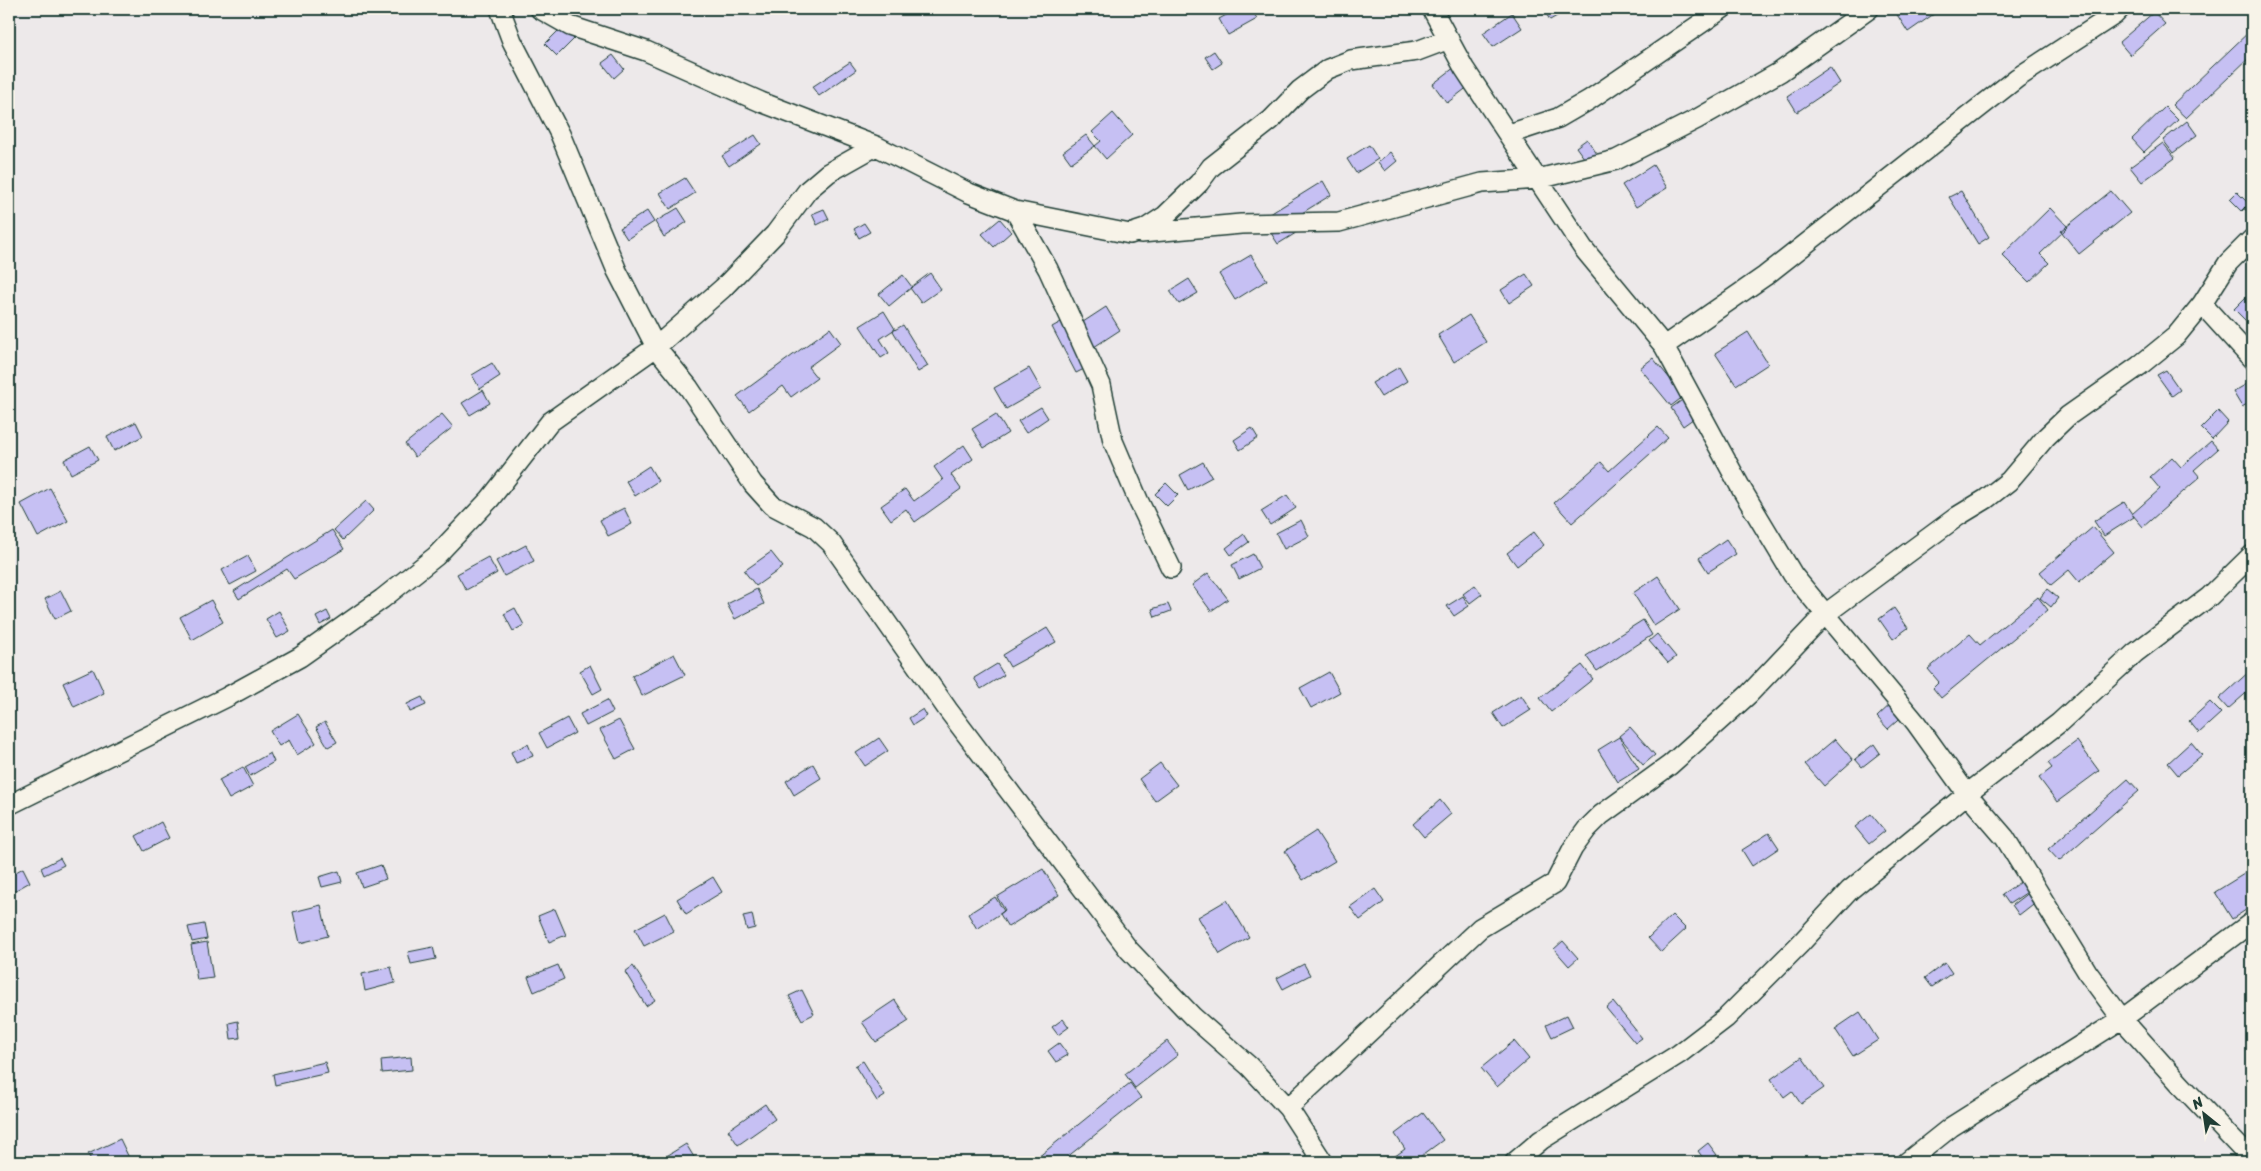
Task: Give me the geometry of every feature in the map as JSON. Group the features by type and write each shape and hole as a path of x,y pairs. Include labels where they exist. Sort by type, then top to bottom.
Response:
{"street":[{"path":"500,9 512,40 560,134 616,271 656,347 689,388 753,484 772,505 814,527 832,543 948,710 1129,950 1193,1017 1249,1066 1288,1108 1323,1162"},
{"path":"540,9 570,26 646,51 761,102 876,146 969,193 1015,211 1130,234 1241,224 1339,222 1482,183 1538,179 1616,160 1698,119 1780,72 1870,9"},
{"path":"1432,9 1464,68 1583,248 1664,346 1742,490 1793,575 1824,615 1916,723 1967,794 2005,838 2088,973 2122,1019 2252,1160"},
{"path":"1509,134 1558,118 1589,100 1722,9"},
{"path":"1664,346 1765,276 2017,78 2114,15 2120,9"},
{"path":"1130,234 1145,229 1164,216 1199,183 1211,167 1271,120 1300,90 1328,69 1351,60 1417,51 1449,39"},
{"path":"9,805 235,693 300,658 382,600 436,556 490,499 550,422 656,347 723,288 775,234 808,190 828,173 876,146"},
{"path":"1015,211 1048,269 1101,385 1113,441 1139,502 1171,568"},
{"path":"1288,1108 1480,928 1555,883 1573,848 1587,829 1601,815 1678,759 1750,694 1824,615 1958,516 1986,499 2009,481 2062,421 2139,366 2176,336 2202,304 2228,263 2252,239"},
{"path":"2202,304 2252,359"},
{"path":"1516,1162 1541,1140 1679,1054 1726,1018 1799,946 1850,890 1967,794 2059,723 2135,652 2209,597 2252,555"},
{"path":"1908,1162 1951,1126 2122,1019 2252,922"}],"building":[{"path":"1237,9 1252,9 1257,19 1228,35 1219,19"},
{"path":"1543,9 1569,9 1550,20"},
{"path":"1902,9 1941,9 1908,32 1896,13"},
{"path":"2154,12 2165,24 2130,55 2119,42"},
{"path":"1512,13 1522,28 1493,47 1483,33"},
{"path":"562,27 574,39 557,56 545,44"},
{"path":"2252,29 2252,55 2186,118 2172,105"},
{"path":"1214,51 1222,63 1213,69 1205,57"},
{"path":"613,55 624,69 614,78 602,63"},
{"path":"850,62 856,70 819,96 812,87"},
{"path":"1455,67 1469,86 1447,103 1433,84"},
{"path":"1830,67 1840,83 1797,112 1787,96"},
{"path":"2165,107 2178,120 2144,152 2132,139"},
{"path":"1113,113 1132,135 1106,159 1095,146 1101,141 1092,132"},
{"path":"2187,121 2197,135 2173,153 2163,140"},
{"path":"755,135 761,144 729,166 722,156"},
{"path":"1086,135 1095,146 1071,163 1063,152"},
{"path":"1587,139 1597,154 1587,162 1576,147"},
{"path":"2163,143 2175,158 2142,182 2130,167"},
{"path":"1369,145 1378,159 1356,173 1347,159"},
{"path":"1390,152 1397,161 1385,171 1378,162"},
{"path":"1653,165 1667,188 1636,207 1622,185"},
{"path":"685,178 695,193 670,209 660,193"},
{"path":"1323,181 1331,195 1297,216 1304,228 1278,244 1262,219"},
{"path":"1961,191 1989,237 1978,244 1949,197"},
{"path":"2111,191 2130,213 2079,254 2061,231"},
{"path":"2237,192 2249,204 2242,211 2230,199"},
{"path":"678,208 687,222 664,237 655,222"},
{"path":"2050,208 2068,227 2040,254 2049,263 2029,282 2002,255"},
{"path":"824,209 829,219 817,225 812,214"},
{"path":"647,211 654,222 627,239 620,228"},
{"path":"1000,219 1011,232 994,247 982,234"},
{"path":"864,223 870,232 859,238 854,229"},
{"path":"1251,255 1267,280 1235,300 1219,274"},
{"path":"930,273 941,289 921,303 910,288"},
{"path":"1526,274 1534,286 1509,303 1501,290"},
{"path":"903,275 912,287 889,306 879,294"},
{"path":"1189,279 1198,293 1179,304 1170,291"},
{"path":"2246,297 2252,304 2252,327 2234,309"},
{"path":"1106,307 1120,330 1094,347 1080,324"},
{"path":"884,311 895,329 880,339 889,353 881,358 860,326"},
{"path":"1469,315 1486,342 1454,362 1438,335"},
{"path":"1061,322 1086,368 1076,373 1052,327"},
{"path":"903,325 928,366 918,372 893,331"},
{"path":"830,328 841,343 808,367 817,378 791,397 783,386 749,411 737,396"},
{"path":"1748,332 1768,364 1736,385 1715,353"},
{"path":"1653,358 1684,396 1671,406 1640,368"},
{"path":"492,363 500,376 480,389 472,375"},
{"path":"1399,367 1407,381 1381,397 1372,383"},
{"path":"1029,368 1041,389 1006,409 994,388"},
{"path":"2166,370 2180,390 2172,396 2157,375"},
{"path":"2252,381 2252,401 2242,407 2233,392"},
{"path":"483,390 490,403 470,415 462,403"},
{"path":"1685,398 1697,416 1683,426 1671,408"},
{"path":"1041,407 1048,418 1026,433 1018,421"},
{"path":"2218,411 2228,422 2212,439 2201,428"},
{"path":"442,414 453,427 415,457 405,444"},
{"path":"996,414 1008,433 984,448 972,429"},
{"path":"136,422 143,436 114,451 107,437"},
{"path":"1658,427 1668,438 1572,523 1554,503 1601,462 1609,471"},
{"path":"1252,428 1258,438 1240,450 1234,440"},
{"path":"2211,441 2218,449 2194,470 2200,477 2143,527 2132,514 2160,489 2150,477 2172,457 2181,467"},
{"path":"964,445 973,459 951,475 961,489 915,522 906,509 891,520 881,506 905,489 914,501 943,480 934,467"},
{"path":"90,446 98,460 71,474 64,460"},
{"path":"1203,462 1212,477 1188,490 1180,475"},
{"path":"649,466 658,481 635,496 626,481"},
{"path":"1166,483 1178,495 1167,506 1155,494"},
{"path":"50,488 68,521 38,537 21,504"},
{"path":"1287,495 1296,508 1270,525 1261,511"},
{"path":"366,501 374,510 343,540 334,530"},
{"path":"2124,502 2134,517 2104,536 2094,521"},
{"path":"624,508 632,524 608,536 600,520"},
{"path":"1301,520 1309,536 1284,549 1276,533"},
{"path":"2093,527 2114,552 2079,582 2069,570 2051,585 2040,572"},
{"path":"332,530 344,549 294,579 287,569 239,599 234,591"},
{"path":"1534,532 1544,545 1517,566 1507,553"},
{"path":"1244,534 1249,542 1231,555 1226,548"},
{"path":"1726,539 1736,554 1708,572 1699,558"},
{"path":"526,545 534,561 504,576 496,561"},
{"path":"771,552 783,567 756,586 744,571"},
{"path":"1253,554 1260,568 1239,579 1232,565"},
{"path":"248,556 256,571 230,585 222,570"},
{"path":"488,557 497,573 466,590 457,574"},
{"path":"1208,573 1228,599 1211,611 1192,585"},
{"path":"1658,576 1680,609 1654,626 1633,593"},
{"path":"1475,585 1482,594 1470,603 1463,594"},
{"path":"757,589 764,604 735,619 727,604"},
{"path":"2047,589 2058,598 2051,607 2040,598"},
{"path":"61,591 71,611 55,619 45,599"},
{"path":"1463,596 1469,606 1454,616 1447,606"},
{"path":"2038,597 2048,610 1941,698 1933,688 1939,682 1928,669 1970,634 1980,645"},
{"path":"211,600 223,622 192,640 180,617"},
{"path":"1168,604 1171,611 1155,617 1152,609"},
{"path":"515,608 524,625 513,631 504,614"},
{"path":"1894,608 1908,628 1893,639 1879,619"},
{"path":"279,611 290,631 277,638 266,619"},
{"path":"327,611 331,619 320,625 316,617"},
{"path":"1643,620 1652,635 1597,671 1586,656"},
{"path":"1047,628 1056,642 1010,667 1003,655"},
{"path":"1657,634 1676,657 1668,663 1649,641"},
{"path":"674,654 685,675 642,696 632,676"},
{"path":"997,664 1004,675 981,689 974,678"},
{"path":"590,665 602,689 593,694 580,671"},
{"path":"1582,665 1593,679 1551,712 1540,698"},
{"path":"93,669 104,693 74,707 63,683"},
{"path":"2252,669 2252,688 2228,709 2219,699"},
{"path":"1329,672 1340,692 1311,708 1300,688"},
{"path":"1521,695 1531,710 1503,728 1493,713"},
{"path":"422,697 426,705 410,712 407,704"},
{"path":"607,700 613,712 586,726 580,714"},
{"path":"1895,700 1907,712 1888,729 1877,717"},
{"path":"2210,702 2221,713 2199,733 2189,721"},
{"path":"923,709 927,716 913,725 909,718"},
{"path":"298,714 316,743 297,755 289,740 279,746 270,731"},
{"path":"567,718 575,733 547,748 539,733"},
{"path":"619,720 635,749 616,759 600,730"},
{"path":"325,722 337,742 328,747 316,727"},
{"path":"1630,727 1655,755 1643,765 1619,736"},
{"path":"1619,737 1639,769 1618,782 1598,750"},
{"path":"879,738 888,751 865,766 856,753"},
{"path":"1835,739 1853,760 1824,786 1805,764"},
{"path":"2077,741 2099,771 2057,802 2039,778 2052,768 2048,763"},
{"path":"2191,742 2202,755 2178,775 2168,763"},
{"path":"528,744 533,756 516,763 511,752"},
{"path":"1874,744 1880,753 1862,767 1855,759"},
{"path":"270,753 274,762 250,776 245,767"},
{"path":"1160,763 1177,785 1155,801 1139,779"},
{"path":"813,764 821,778 794,795 786,781"},
{"path":"243,767 253,786 229,799 219,780"},
{"path":"2128,779 2139,791 2059,861 2048,849"},
{"path":"1440,800 1451,814 1424,837 1413,824"},
{"path":"1871,814 1885,831 1869,844 1855,827"},
{"path":"161,822 169,838 144,851 136,836"},
{"path":"1316,831 1335,861 1303,880 1285,851"},
{"path":"1769,833 1779,848 1752,866 1742,850"},
{"path":"60,858 64,865 44,875 41,868"},
{"path":"381,865 386,879 362,887 357,873"},
{"path":"23,868 30,882 9,894 9,876"},
{"path":"1043,869 1059,895 1008,927 1000,914 1005,910 997,897"},
{"path":"2252,869 2252,906 2232,919 2215,892"},
{"path":"339,871 342,882 322,887 319,877"},
{"path":"713,877 722,892 686,914 677,899"},
{"path":"2025,879 2032,889 2009,904 2002,894"},
{"path":"1375,889 1384,902 1360,920 1350,907"},
{"path":"2029,892 2037,901 2019,915 2012,905"},
{"path":"995,897 1004,911 977,929 968,914"},
{"path":"1227,900 1249,937 1220,954 1198,917"},
{"path":"321,905 328,936 300,943 293,912"},
{"path":"555,909 566,935 549,942 538,916"},
{"path":"665,913 674,931 644,946 635,929"},
{"path":"752,914 755,928 747,930 743,916"},
{"path":"1672,915 1686,929 1661,952 1648,938"},
{"path":"204,924 207,939 192,942 188,927"},
{"path":"1563,941 1578,958 1569,966 1554,949"},
{"path":"207,942 213,978 197,980 191,945"},
{"path":"433,947 436,959 411,964 408,952"},
{"path":"1945,963 1952,973 1932,987 1925,978"},
{"path":"1304,964 1310,975 1283,989 1277,978"},
{"path":"558,965 564,979 534,992 528,977"},
{"path":"633,966 655,1000 646,1006 625,972"},
{"path":"391,967 395,983 365,991 362,974"},
{"path":"802,990 814,1014 802,1020 789,996"},
{"path":"895,1000 909,1021 876,1042 862,1022"},
{"path":"1613,1002 1642,1038 1635,1043 1606,1008"},
{"path":"1860,1012 1878,1040 1853,1056 1835,1029"},
{"path":"1567,1015 1573,1027 1552,1037 1546,1025"},
{"path":"1063,1019 1069,1027 1058,1035 1052,1027"},
{"path":"238,1021 240,1038 231,1039 229,1023"},
{"path":"1167,1041 1178,1055 1135,1088 1125,1074"},
{"path":"1514,1041 1529,1059 1497,1087 1481,1068"},
{"path":"1059,1043 1068,1055 1056,1062 1048,1051"},
{"path":"411,1057 412,1070 382,1073 381,1060"},
{"path":"1802,1057 1824,1088 1801,1104 1792,1091 1784,1097 1771,1079"},
{"path":"863,1061 885,1096 877,1101 855,1066"},
{"path":"325,1062 328,1073 275,1085 273,1074"},
{"path":"1130,1083 1141,1098 1061,1162 1032,1162"},
{"path":"765,1104 775,1119 738,1145 728,1130"},
{"path":"1423,1113 1443,1140 1413,1162 1387,1162 1405,1149 1395,1134"},
{"path":"120,1139 131,1162 92,1162 88,1154"},
{"path":"1708,1143 1717,1155 1706,1162 1698,1151"},
{"path":"686,1144 697,1162 668,1162 665,1157"}]}
